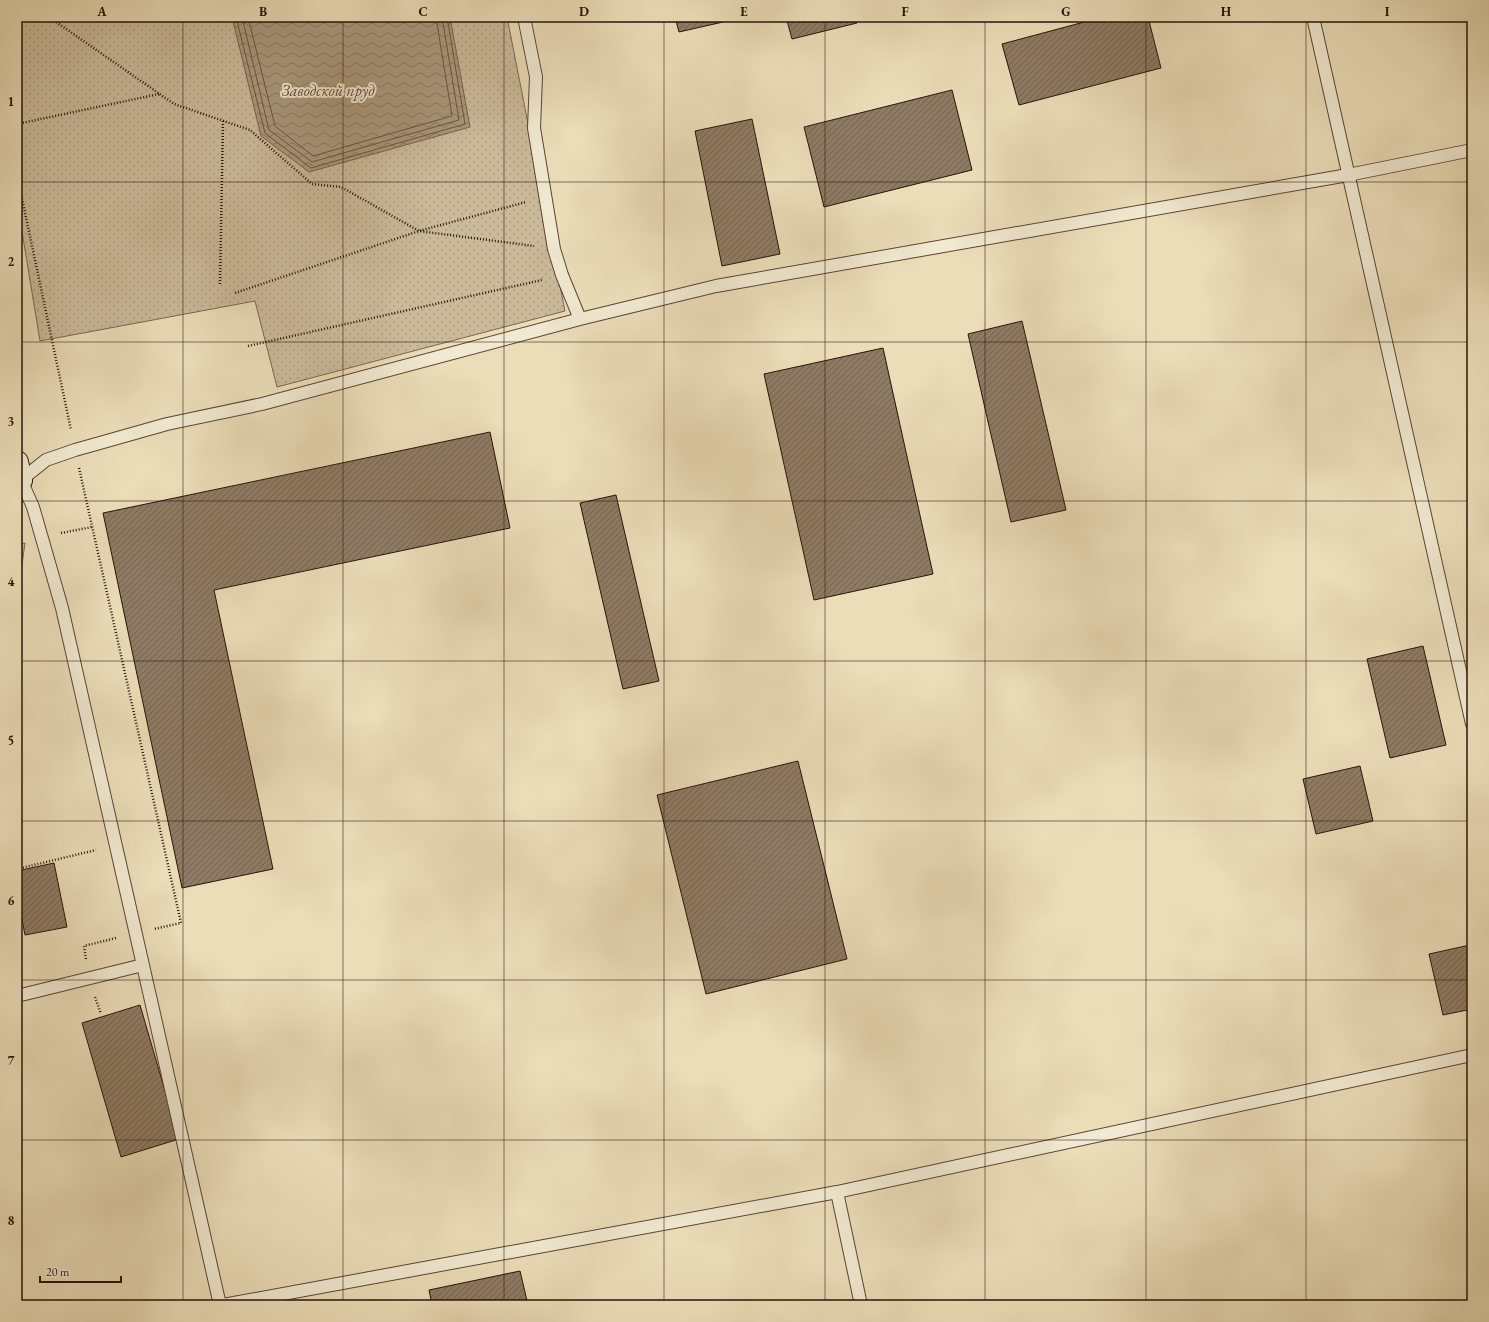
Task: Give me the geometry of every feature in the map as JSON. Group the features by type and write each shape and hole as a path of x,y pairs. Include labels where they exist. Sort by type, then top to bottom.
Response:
{"lane":[{"path":"524,17 536,77 534,128 554,249 562,275 580,319"},
{"path":"1313,17 1472,724"},
{"path":"1472,150 1348,174 716,286 580,319 262,404 167,424 46,460 18,475 33,507 62,608 222,1305 837,1192 1472,1055"},
{"path":"17,996 143,965"},
{"path":"837,1192 861,1305"}],"path":[{"path":"42,17 49,17 174,104 250,130 312,184 341,187 419,231 554,249"},
{"path":"17,124 160,94"},
{"path":"220,284 223,121"},
{"path":"17,174 76,450 181,923"},
{"path":"235,293 419,231 545,196"},
{"path":"248,346 562,275"},
{"path":"17,869 116,846"}],"green space":[{"path":"17,17 507,17 565,311 277,387 255,301 40,341 17,201"},
{"path":"25,543 17,600 17,545"}],"water":[{"name":"Заводской пруд","path":"232,17 450,17 470,127 309,172 261,136"}],"building":[{"path":"675,17 722,17 723,22 679,32"},
{"path":"786,17 855,17 857,23 792,39"},
{"path":"1103,17 1148,17 1161,68 1019,105 1002,44"},
{"path":"952,90 972,170 824,207 804,127"},
{"path":"752,119 780,254 722,266 695,131"},
{"path":"1022,321 1066,510 1011,522 968,334"},
{"path":"883,348 933,574 814,600 764,374"},
{"path":"490,432 510,528 214,590 273,869 182,888 103,513"},
{"path":"616,495 659,681 623,689 580,503"},
{"path":"1423,646 1446,745 1390,758 1367,659"},
{"path":"798,761 847,959 706,994 657,795"},
{"path":"1360,766 1373,821 1316,834 1303,779"},
{"path":"54,863 67,927 25,935 17,894 17,871"},
{"path":"1470,945 1472,952 1472,1009 1443,1015 1429,954"},
{"path":"140,1005 179,1139 121,1157 82,1023"},
{"path":"520,1271 528,1305 432,1305 429,1290"}]}
